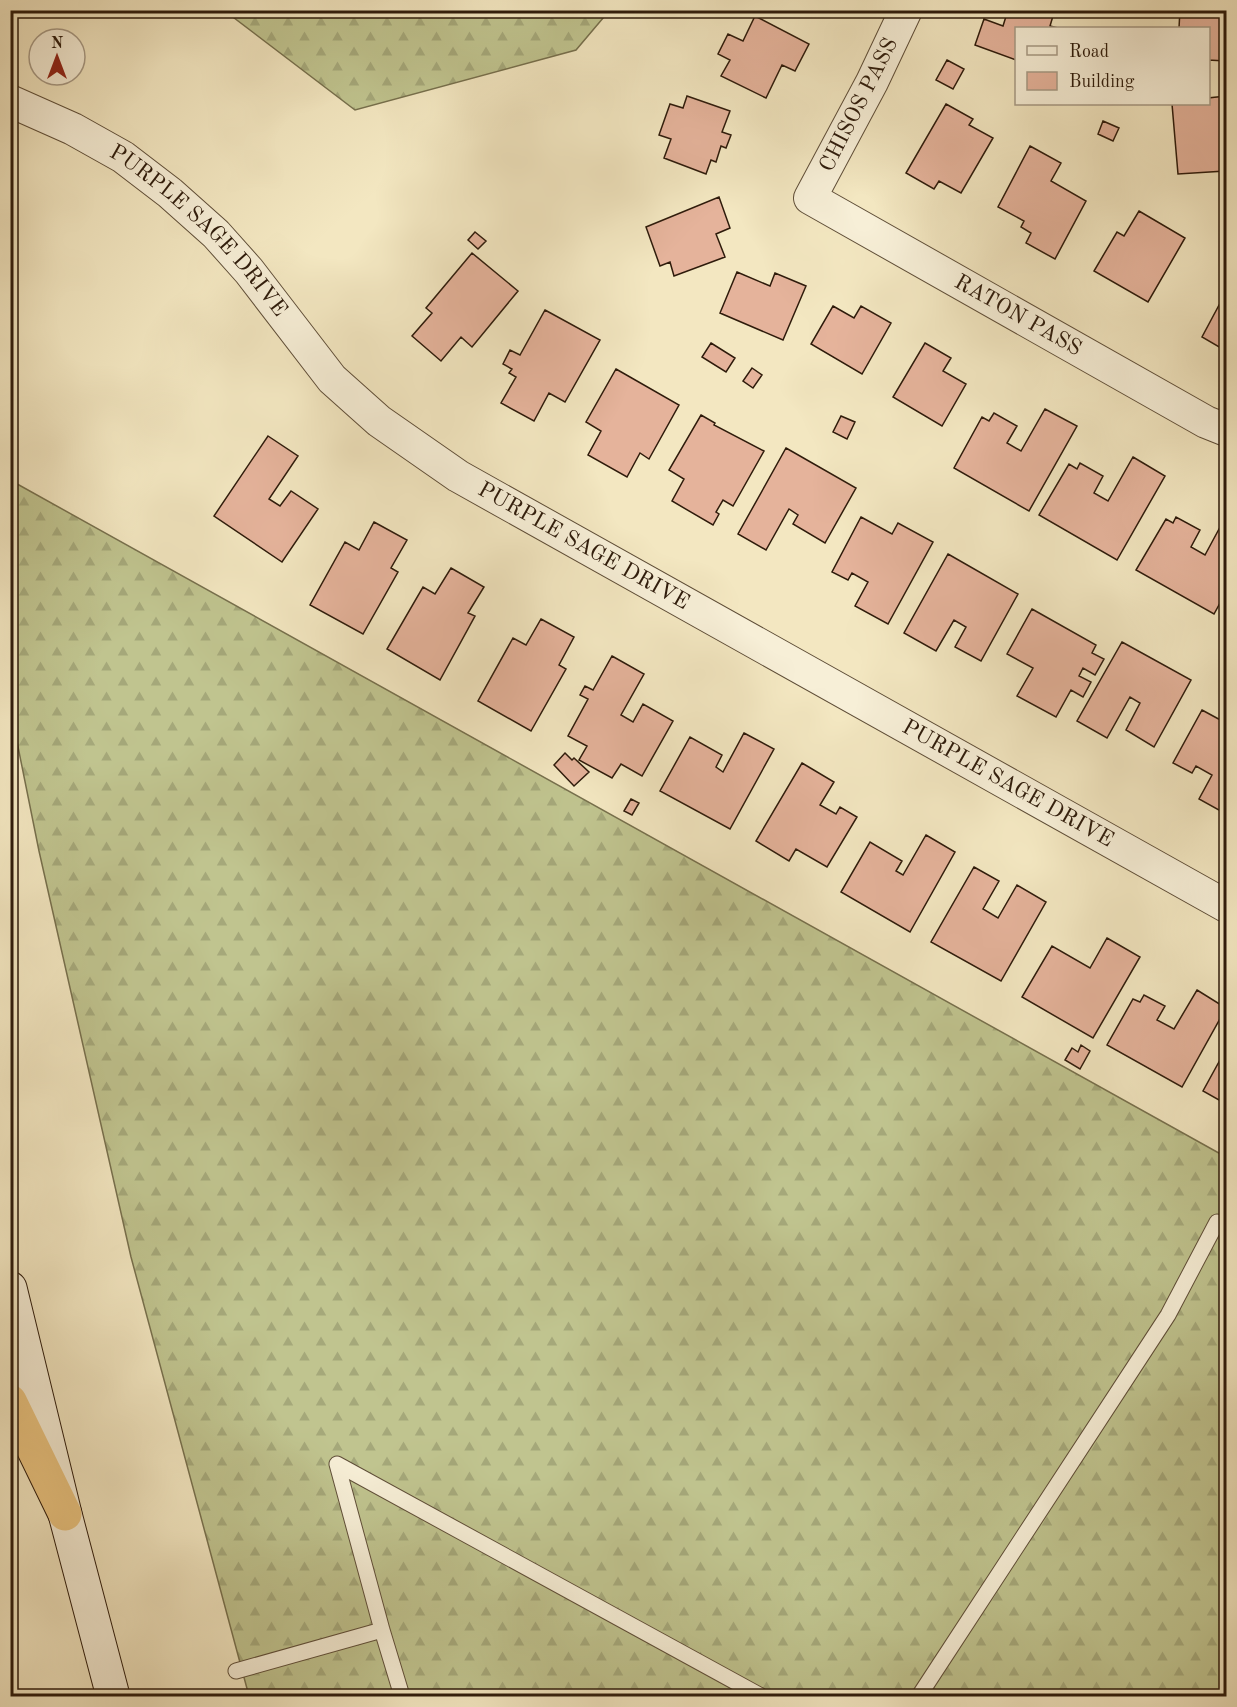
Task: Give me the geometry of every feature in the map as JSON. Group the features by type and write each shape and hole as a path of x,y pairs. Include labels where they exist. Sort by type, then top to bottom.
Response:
{"highway":[{"path":"10,1401 65,1514"}],"main road":[{"path":"10,1288 65,1514 113,1696"}],"street":[{"name":"CHISOS PASS","path":"810,198 872,82 906,10"},
{"name":"PURPLE SAGE DRIVE","path":"10,101 73,129 123,157 170,193 216,234 249,271 332,379 379,421 458,476 1227,906"},
{"name":"RATON PASS","path":"810,198 1206,422 1227,430"}],"lane":[{"path":"919,1696 1168,1315 1217,1222 1227,1227"},
{"path":"402,1696 337,1464 761,1696"},
{"path":"236,1671 382,1630"}],"green space":[{"path":"225,11 609,11 576,50 355,110"},
{"path":"10,480 1226,1157 1226,1696 249,1696 131,1257 39,851 11,712"}],"building":[{"path":"1008,10 1037,10 1053,16 1050,26 1054,27 1015,27 1015,60 975,45 984,19 1003,26"},
{"path":"1180,10 1226,10 1226,61 1210,60 1210,27 1179,27"},
{"path":"755,16 809,44 795,71 782,65 766,98 721,76 730,60 718,54 728,34 743,41"},
{"path":"947,60 964,69 953,89 936,80"},
{"path":"687,96 730,111 722,132 731,135 726,148 721,146 716,162 711,160 706,174 664,158 671,139 659,135 670,104 683,108"},
{"path":"1226,96 1226,137 1223,137 1225,171 1178,174 1172,105 1210,105 1210,98"},
{"path":"946,104 973,119 969,125 993,138 961,193 939,181 934,189 906,173"},
{"path":"1103,121 1119,128 1113,141 1098,134"},
{"path":"1030,146 1061,163 1051,181 1086,201 1055,259 1026,243 1031,233 1021,227 1024,221 998,207"},
{"path":"719,197 730,228 716,234 725,257 674,276 670,262 660,266 646,227"},
{"path":"1139,211 1185,238 1148,302 1094,271 1117,232 1124,236"},
{"path":"475,232 486,241 478,249 468,240"},
{"path":"472,253 518,291 472,347 461,337 441,361 412,336 432,313 426,308"},
{"path":"737,272 770,286 775,273 806,286 783,340 720,313"},
{"path":"1226,292 1226,351 1202,337"},
{"path":"833,306 854,318 861,306 891,323 862,374 811,344"},
{"path":"545,310 600,340 565,402 549,393 534,421 501,403 516,377 509,373 512,369 503,364 510,350 520,355"},
{"path":"711,343 735,358 726,372 702,357"},
{"path":"925,343 951,358 943,371 966,384 942,426 893,397"},
{"path":"752,368 762,375 753,388 743,381"},
{"path":"616,369 679,405 649,459 640,453 627,477 588,455 601,431 586,422"},
{"path":"1045,409 1077,426 1029,511 954,468 982,417 989,421 994,413 1017,426 1007,443 1021,451"},
{"path":"701,415 715,423 714,425 764,451 733,506 723,500 716,512 719,514 713,525 672,501 684,479 669,470"},
{"path":"841,416 855,422 847,439 833,432"},
{"path":"268,436 298,456 269,499 280,506 291,491 318,509 282,562 214,516"},
{"path":"786,448 856,488 825,543 793,524 798,515 789,509 766,550 738,534"},
{"path":"1133,457 1165,476 1117,560 1039,515 1069,464 1077,469 1080,463 1103,476 1094,493 1108,501"},
{"path":"1226,516 1226,592 1214,614 1136,570 1166,519 1173,523 1176,517 1200,530 1191,547 1205,555"},
{"path":"861,517 892,534 898,523 933,542 888,624 855,606 868,582 852,573 848,580 832,572"},
{"path":"374,522 407,540 391,568 398,572 363,634 310,605 345,542 359,550"},
{"path":"948,554 1018,594 981,661 955,647 966,627 954,620 936,651 904,633"},
{"path":"451,568 484,587 468,613 475,616 440,680 387,649 423,587 435,594"},
{"path":"1032,609 1096,645 1092,653 1104,659 1095,675 1083,668 1079,676 1091,682 1083,697 1071,690 1056,717 1017,696 1033,668 1007,654"},
{"path":"541,619 574,637 559,665 566,669 531,731 478,701 513,638 526,645"},
{"path":"1122,642 1191,680 1154,747 1126,730 1140,703 1130,697 1107,738 1077,721"},
{"path":"612,656 644,674 621,715 633,722 643,704 673,721 642,776 621,764 612,778 579,760 587,746 568,736 588,699 580,695 585,686 593,690"},
{"path":"1202,710 1226,723 1226,814 1199,799 1212,775 1196,766 1192,773 1173,763"},
{"path":"744,733 774,749 730,829 660,791 690,737 722,755 716,767 723,772"},
{"path":"565,753 589,772 574,786 554,765"},
{"path":"802,763 834,782 820,805 836,814 840,807 857,817 827,867 796,849 789,861 756,841"},
{"path":"631,799 639,803 632,815 624,811"},
{"path":"926,835 955,852 910,932 841,892 870,842 902,861 896,871 903,875"},
{"path":"974,867 999,881 983,909 998,918 1017,885 1046,902 1001,981 931,942"},
{"path":"1107,938 1140,957 1093,1038 1022,997 1052,946 1090,968"},
{"path":"1197,990 1226,1008 1182,1087 1107,1045 1133,999 1140,1002 1144,995 1165,1006 1157,1020 1174,1029"},
{"path":"1081,1045 1090,1051 1080,1069 1065,1060 1072,1048 1078,1052"},
{"path":"1226,1049 1226,1104 1203,1091"}]}
